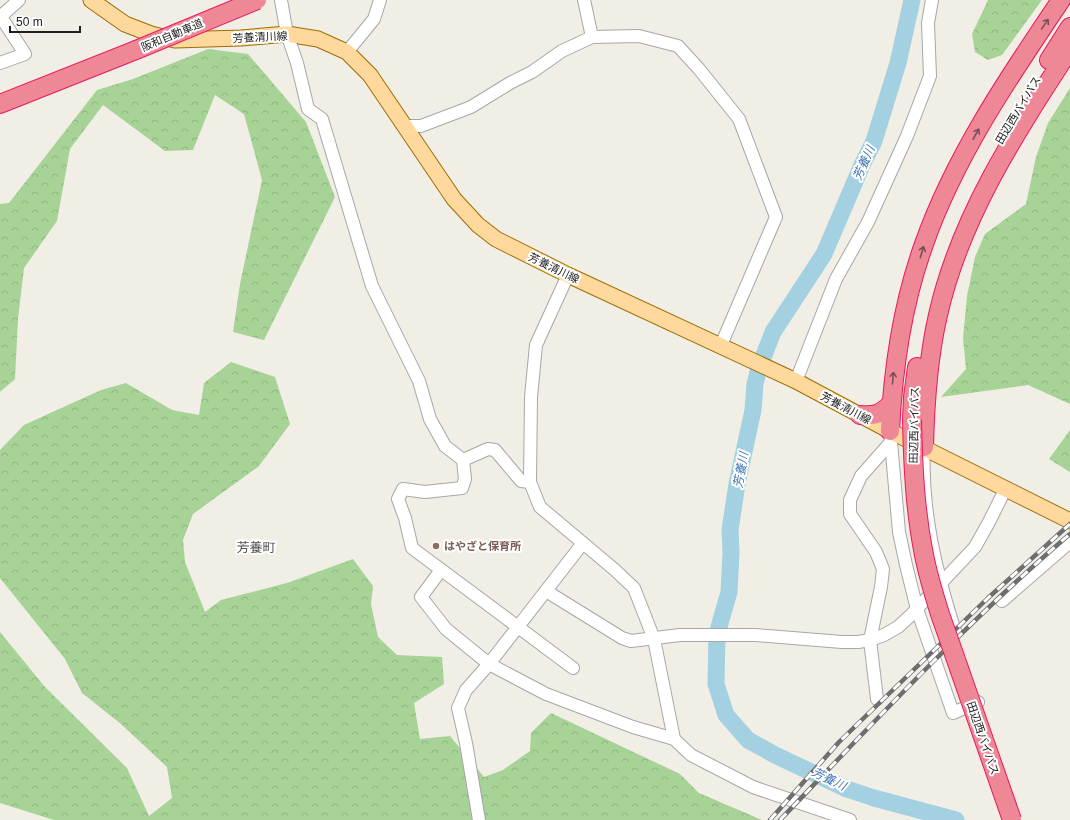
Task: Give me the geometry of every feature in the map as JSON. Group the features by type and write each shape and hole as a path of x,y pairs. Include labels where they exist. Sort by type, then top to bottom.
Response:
{"highway":[{"name":"阪和自動車道","path":"0,104 257,0"},
{"path":"890,436 894,366 907,302 924,244 937,211 974,136 998,96 1061,0"},
{"name":"田辺西バイパス","path":"1012,820 940,614 930,580 919,529 912,463 913,397 915,378 928,309 947,245 963,208 993,152 1070,27"},
{"path":"924,447 926,388 932,345 938,314 956,253 969,221 988,182 1029,113 1070,50"},
{"name":"阪和自動車道","path":"0,98 87,69"},
{"path":"860,415 872,416 878,414 891,404"}],"main road":[{"name":"芳養清川線","path":"92,0 125,24 151,34 175,40 241,38 287,34 318,39 348,52 370,75 454,199 478,225 496,239 568,275 793,379 860,415 890,436 924,447 1070,521"}],"street":[{"path":"0,63 25,54 1,17 19,0"},
{"path":"281,0 287,34 297,63 308,108 322,119 372,286 419,381 430,419 445,446 463,460 465,479 462,488 425,492 404,489 398,498 405,518 412,548 573,668"},
{"path":"348,52 374,19 380,0"},
{"path":"584,0 592,36"},
{"path":"793,379 836,279 868,222 907,136 930,76 928,23 932,0"},
{"path":"405,126 421,126 471,107 510,83 532,72 562,51 592,36 639,36 678,46 699,68 739,118 776,217 725,347"},
{"path":"568,275 536,345 531,397 530,482 540,507 634,588 654,639 674,739"},
{"path":"890,436 899,532 917,609 953,713 980,701 960,645 941,584 930,533 924,492 922,472 924,447"},
{"path":"877,699 870,640 883,569 876,552 850,514 850,500 861,476 890,436"},
{"path":"463,460 488,449 495,450 521,480 530,482"},
{"path":"894,490 910,488 924,492"},
{"path":"546,591 622,638 631,641 680,635 756,635 842,642 870,640 884,635 898,627 917,609 975,547 1006,488"},
{"path":"1002,602 1070,542"},
{"path":"479,820 466,743 458,708 466,690 489,664 583,543"},
{"path":"441,570 421,597 446,629 489,664 546,694 632,727 674,739 691,755 753,787 850,820"}],"green space":[{"path":"988,0 1042,0 1002,55 988,60 975,52 972,34"},
{"path":"208,49 248,54 306,122 335,197 264,340 233,332 240,284 262,180 244,114 215,95 193,150 165,151 103,105 70,149 57,221 24,268 18,319 15,379 0,392 0,204 9,203 97,90 133,79"},
{"path":"1070,88 1070,404 1028,385 941,397 966,369 963,338 967,296 975,257 985,234 1026,204 1036,157 1048,123"},
{"path":"231,362 275,377 290,424 259,466 193,514 183,540 185,562 205,612 221,600 287,583 353,559 373,586 371,604 378,637 397,655 442,657 444,684 414,703 420,739 450,736 484,777 503,770 530,751 531,733 551,713 680,774 699,793 762,820 54,820 0,803 0,632 45,687 127,768 149,816 172,798 167,767 121,724 82,693 65,659 0,578 0,450 24,425 101,390 126,383 172,410 199,415 204,383"},
{"path":"1070,430 1070,472 1049,459"}],"waterway":[{"name":"芳養川","path":"912,0 898,63 874,141 862,165 824,254 773,332 759,368 755,384 753,410 737,484 730,530 731,553 729,592 717,634 716,684 726,715 748,740 775,755 847,789 874,798 956,820"}],"railway":[{"path":"770,820 839,742 988,598 1070,524"},
{"path":"780,820 958,637 994,602 1070,534"}],"place":[{"name":"はやざと保育所","path":"436,546"}],"district":[{"name":"芳養町","path":"256,547"}]}
